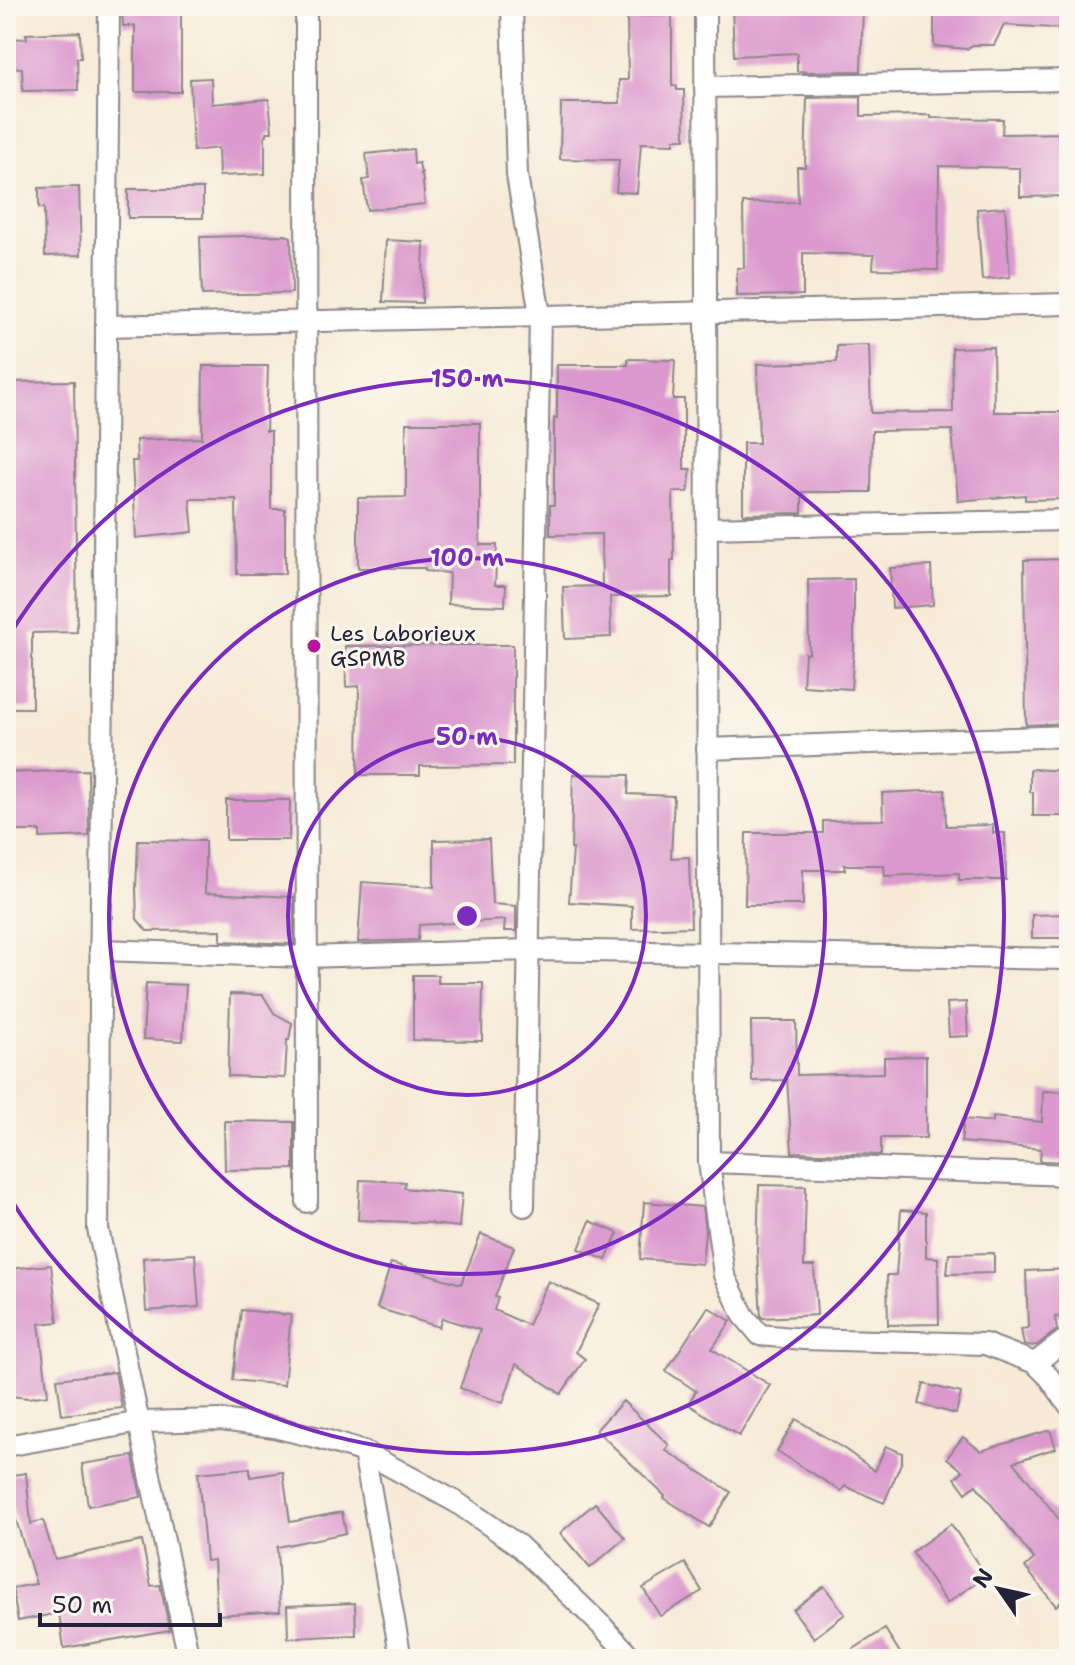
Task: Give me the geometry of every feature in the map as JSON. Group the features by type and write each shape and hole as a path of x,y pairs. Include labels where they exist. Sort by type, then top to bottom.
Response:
{"street":[{"path":"109,6 98,1229 189,1659"},
{"path":"306,6 307,1202"},
{"path":"512,6 517,175 540,315 524,1206"},
{"path":"705,6 709,1162 724,1275 744,1316 760,1335 985,1344 1035,1363 1069,1405"},
{"path":"705,87 1069,80"},
{"path":"106,326 1069,304"},
{"path":"707,528 1069,520"},
{"path":"707,749 1069,736"},
{"path":"100,950 307,957 529,950 1069,959"},
{"path":"709,1162 1069,1175"},
{"path":"1035,1363 1069,1337"},
{"path":"6,1446 140,1422 221,1420 274,1427 364,1452 456,1502 518,1545 633,1659"},
{"path":"364,1452 401,1659"}],"building":[{"path":"122,6 181,6 181,92 135,92 135,26 123,26"},
{"path":"732,6 863,6 861,71 797,71 797,53 734,56"},
{"path":"934,6 1069,6 1069,29 1004,25 994,45 973,45 967,49 934,46"},
{"path":"627,16 672,16 672,86 684,90 685,139 674,139 674,144 641,143 637,193 616,192 619,160 560,159 561,103 620,103 619,80 628,80"},
{"path":"80,32 78,90 23,91 22,68 6,67 6,38 27,39 26,34"},
{"path":"211,78 212,104 269,99 272,132 265,135 265,174 219,176 218,148 193,151 190,79"},
{"path":"861,97 861,116 931,115 931,118 1003,119 1002,134 1069,133 1069,196 1020,197 1020,168 939,166 938,270 873,269 874,255 803,253 803,295 737,296 737,268 744,268 743,203 798,202 797,167 805,167 807,98"},
{"path":"413,149 414,164 419,163 422,173 425,204 367,210 363,180 369,179 366,154"},
{"path":"79,187 81,255 45,256 44,208 39,208 39,188"},
{"path":"128,189 203,189 203,218 128,218"},
{"path":"1005,207 1010,277 982,280 977,209"},
{"path":"200,237 291,237 292,293 202,295"},
{"path":"386,240 424,242 422,303 383,302"},
{"path":"869,345 871,413 953,412 952,348 993,347 994,412 1069,412 1069,499 1025,500 1025,495 958,501 952,430 872,431 871,492 802,492 802,513 743,514 743,443 759,443 757,364 837,362 837,346"},
{"path":"628,359 675,360 673,399 684,399 684,469 691,469 688,492 673,492 671,596 610,597 611,637 565,639 563,587 602,586 601,534 550,535 550,505 554,505 557,365 628,365"},
{"path":"203,366 268,366 266,431 271,431 271,509 285,509 285,574 237,574 236,499 190,499 193,532 136,538 132,461 137,461 136,440 202,438"},
{"path":"74,381 77,632 32,633 32,708 6,708 6,382"},
{"path":"406,423 480,423 480,545 497,545 495,585 506,585 505,606 448,604 449,573 425,571 425,568 358,568 358,498 406,497"},
{"path":"1067,559 1069,723 1026,725 1024,560"},
{"path":"931,566 933,605 892,608 890,568"},
{"path":"854,579 851,689 803,686 805,653 809,654 808,580"},
{"path":"513,645 513,765 420,766 420,775 358,775 359,686 346,687 345,646"},
{"path":"1030,769 1069,771 1069,816 1033,816"},
{"path":"88,770 89,836 40,838 40,831 6,831 6,773"},
{"path":"573,774 629,775 628,794 674,796 671,858 689,857 691,927 632,929 632,906 569,902"},
{"path":"945,790 946,826 993,825 993,833 1005,833 1006,880 959,880 959,873 885,876 884,865 844,865 845,870 803,870 803,905 745,905 746,833 823,833 823,821 883,820 882,793"},
{"path":"226,800 290,800 289,840 226,840"},
{"path":"489,839 492,904 516,906 516,931 504,931 505,920 419,925 418,940 358,942 362,882 434,887 434,840"},
{"path":"138,840 205,841 205,893 294,897 294,944 221,941 221,930 147,931 137,919"},
{"path":"1069,914 1069,938 1032,938 1032,915"},
{"path":"413,975 438,975 438,983 483,983 482,1041 413,1040"},
{"path":"146,983 186,985 183,1041 143,1039"},
{"path":"230,994 263,995 274,1013 292,1023 287,1040 285,1078 228,1076"},
{"path":"966,1002 968,1036 949,1037 947,1003"},
{"path":"751,1021 796,1021 797,1075 884,1073 884,1057 926,1056 926,1138 881,1138 881,1155 792,1152 787,1080 752,1081"},
{"path":"1043,1091 1069,1092 1069,1162 1040,1161 1041,1149 961,1142 964,1119 993,1122 993,1117 1042,1122"},
{"path":"224,1121 294,1122 294,1169 225,1170"},
{"path":"360,1180 405,1182 404,1188 462,1194 459,1227 358,1220"},
{"path":"759,1185 806,1186 804,1266 814,1266 817,1315 761,1317 757,1252"},
{"path":"644,1202 702,1207 705,1231 702,1264 640,1259"},
{"path":"901,1210 926,1212 926,1257 938,1258 939,1324 888,1325 887,1275 896,1275"},
{"path":"590,1221 618,1233 606,1260 579,1249"},
{"path":"481,1234 514,1247 495,1297 498,1298 494,1310 528,1325 548,1281 599,1304 576,1352 585,1359 561,1394 516,1364 503,1403 460,1388 480,1330 442,1318 439,1327 377,1308 391,1263 461,1284"},
{"path":"994,1253 994,1273 947,1274 949,1254"},
{"path":"195,1254 199,1307 146,1311 143,1258"},
{"path":"51,1265 58,1322 39,1324 48,1395 28,1398 11,1396 6,1388 6,1269"},
{"path":"1069,1269 1069,1316 1055,1317 1057,1330 1037,1345 1024,1345 1021,1329 1028,1328 1026,1271"},
{"path":"708,1307 731,1321 712,1349 770,1385 739,1436 688,1404 696,1391 666,1371"},
{"path":"241,1310 291,1315 284,1385 233,1380"},
{"path":"115,1372 122,1408 62,1415 57,1379"},
{"path":"924,1384 961,1393 956,1414 919,1404"},
{"path":"623,1401 669,1445 665,1450 731,1492 709,1527 664,1498 596,1430"},
{"path":"796,1419 875,1471 886,1446 902,1453 902,1461 884,1503 845,1486 841,1491 777,1451"},
{"path":"1050,1430 1056,1448 1014,1462 1069,1532 1069,1595 1056,1606 1025,1567 1034,1559 976,1485 966,1493 955,1478 963,1471 947,1458 963,1437 981,1451"},
{"path":"133,1456 141,1497 88,1506 82,1464"},
{"path":"250,1468 250,1477 283,1472 290,1522 342,1512 346,1533 277,1547 280,1611 217,1615 214,1560 206,1561 198,1473"},
{"path":"26,1473 31,1524 43,1520 55,1559 142,1541 151,1586 160,1585 170,1630 64,1648 59,1613 18,1621 12,1588 36,1584 11,1507 7,1476"},
{"path":"595,1503 625,1538 590,1568 560,1533"},
{"path":"951,1524 986,1576 947,1603 912,1552"},
{"path":"685,1563 702,1591 660,1616 643,1588"},
{"path":"824,1586 845,1614 814,1638 793,1610"},
{"path":"355,1603 356,1635 288,1638 287,1606"},
{"path":"885,1629 904,1659 838,1659"}],"place":[{"name":"Les Laborieux GSPMB","path":"314,646"}]}
